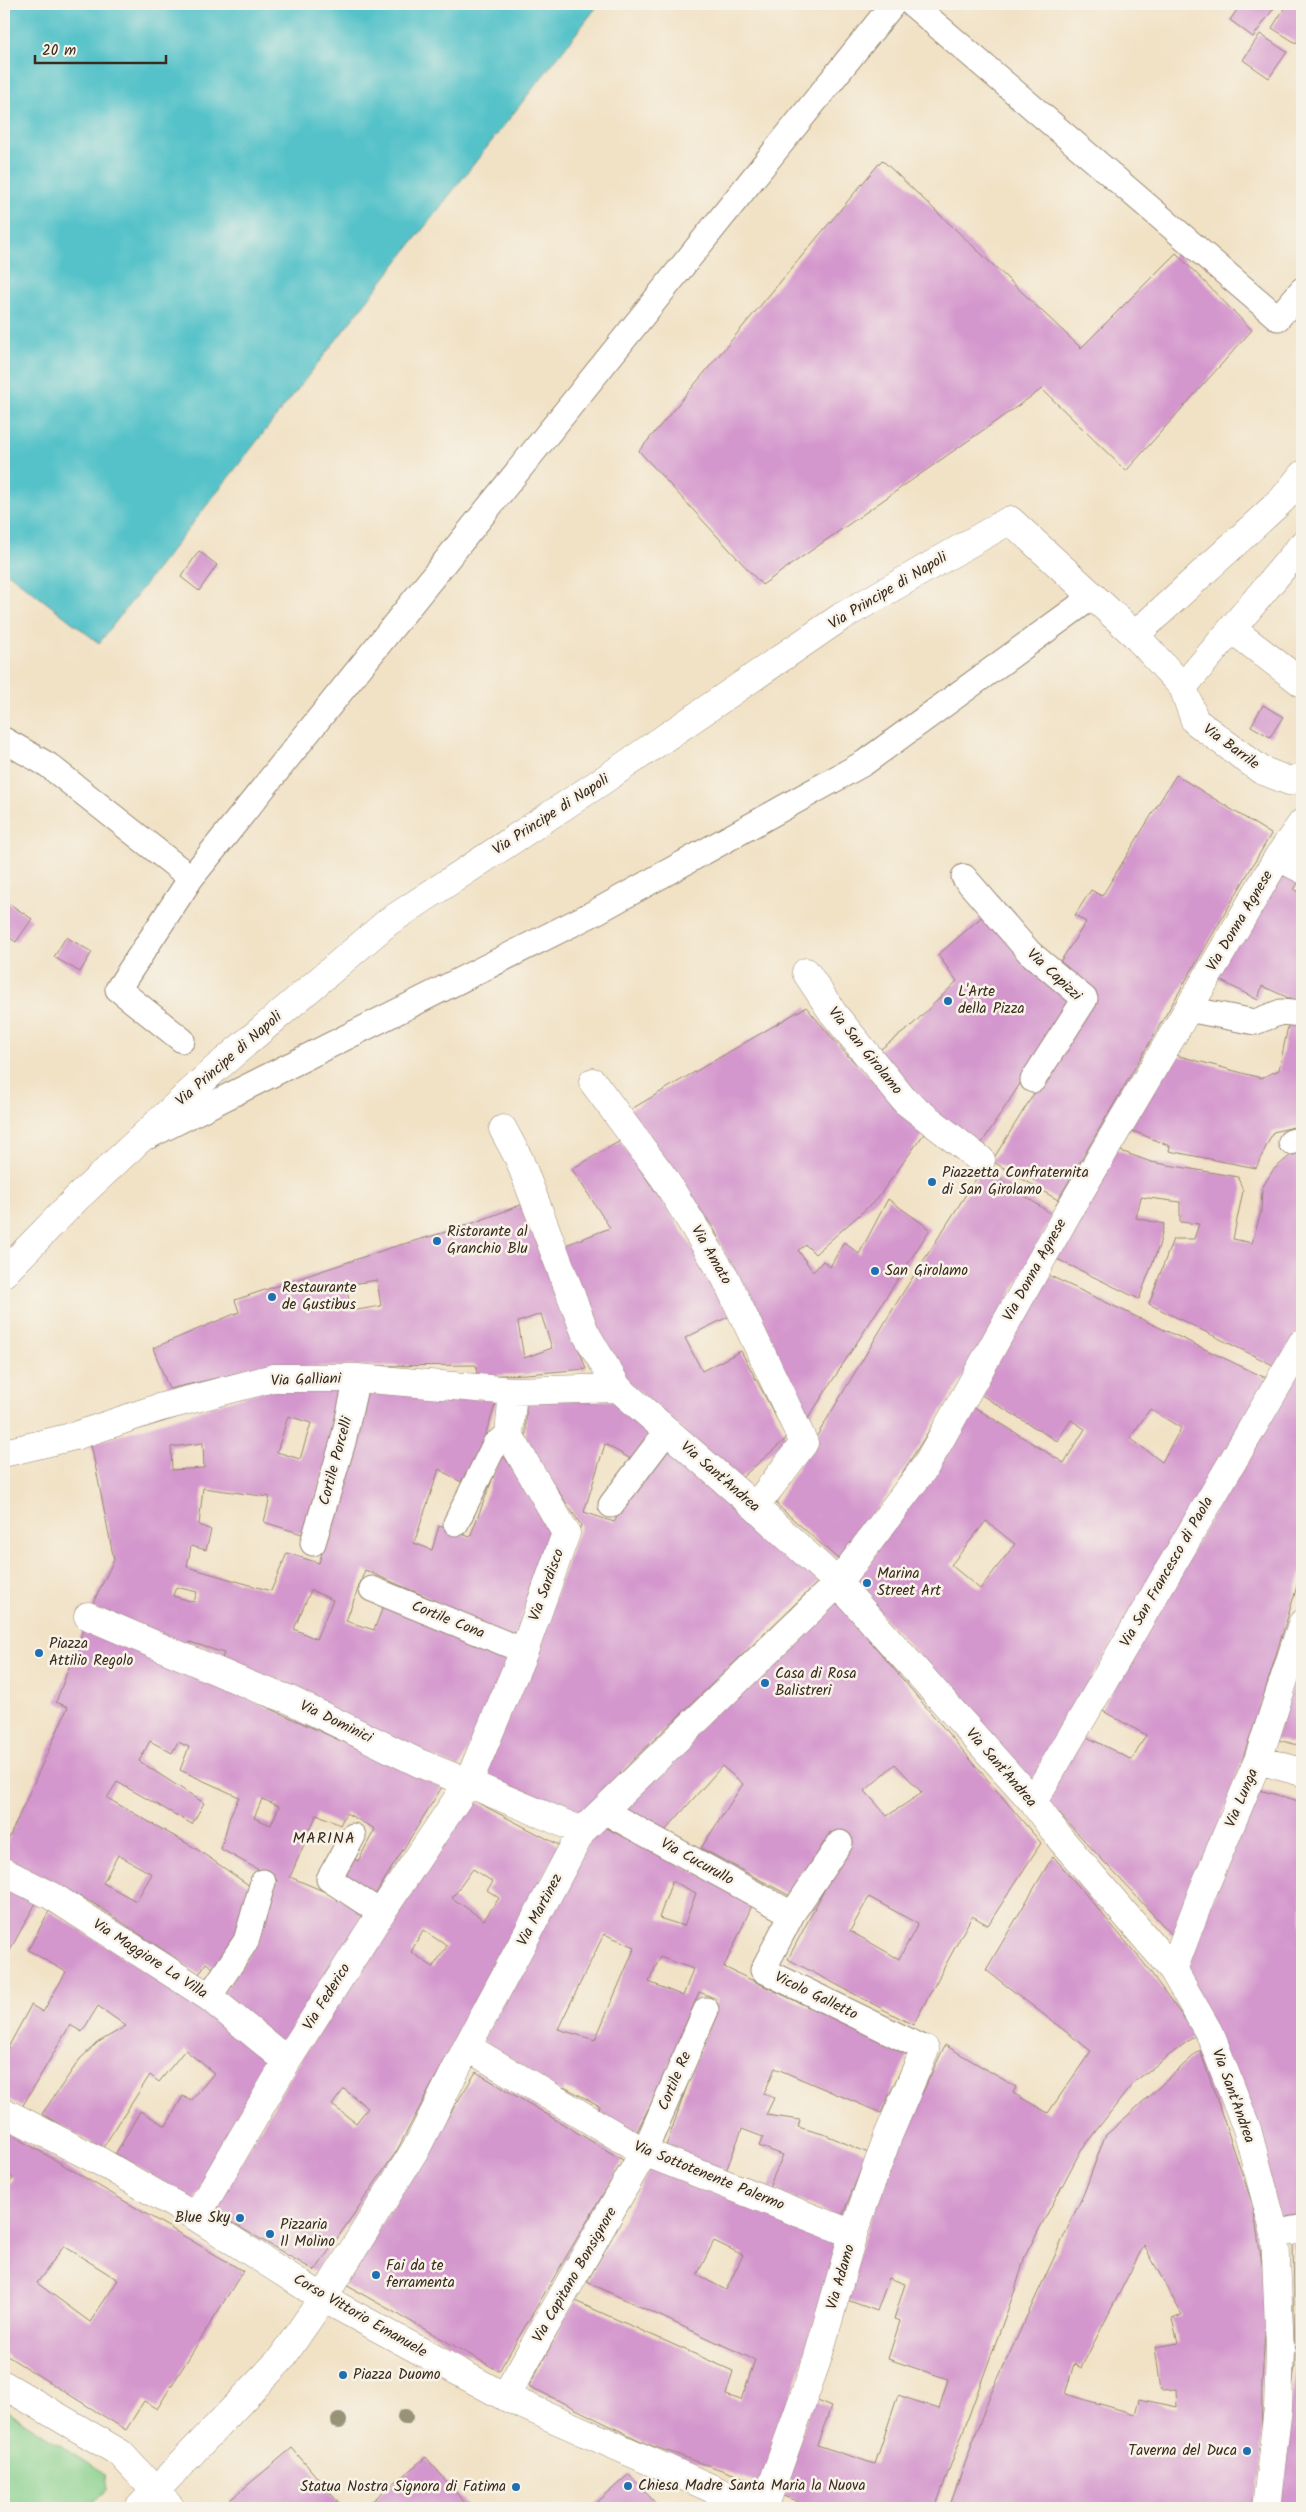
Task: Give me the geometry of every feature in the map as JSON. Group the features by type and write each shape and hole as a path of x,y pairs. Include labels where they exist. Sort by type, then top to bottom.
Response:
{"street":[{"path":"1135,635 1282,500 1302,475"},
{"name":"Via Principe di Napoli","path":"4,1273 133,1144 213,1071 388,922 602,781 841,617 1010,520 1135,635 1184,687"},
{"path":"1184,687 1302,545"},
{"path":"1233,630 1302,684"},
{"name":"Via Barrile","path":"1184,687 1196,722 1262,770 1289,781 1302,776"},
{"name":"Via Donna Agnese","path":"838,1584 925,1467 1071,1206 1278,857 1302,823"},
{"path":"1278,857 1302,869"},
{"name":"Via San Girolamo","path":"806,972 833,1013 905,1101 981,1160"},
{"name":"Via Amato","path":"593,1082 664,1178 725,1278 804,1443 755,1507"},
{"name":"Via Sant'Andrea","path":"503,1129 519,1159 585,1332 618,1388 755,1507 838,1584 1033,1802 1058,1836 1173,1970 1211,2036 1247,2129 1275,2234 1280,2350 1278,2398 1266,2508"},
{"name":"Via San Francesco di Paola","path":"1033,1802 1302,1343"},
{"name":"Via Galliani","path":"4,1453 75,1436 158,1408 273,1378 357,1378 513,1391 618,1388"},
{"path":"509,1435 513,1391"},
{"name":"Via Sardisco","path":"468,1783 524,1651 566,1533 509,1435"},
{"name":"Via Martinez","path":"323,2298 418,2145 582,1831 838,1584"},
{"name":"Via Dominici","path":"88,1616 254,1687 288,1699 419,1763 582,1831"},
{"name":"Via Lunga","path":"1173,1970 1202,1893 1258,1760 1302,1624"},
{"path":"1258,1760 1302,1772"},
{"name":"Via Federico","path":"196,2217 287,2061 381,1913 468,1783"},
{"name":"Via Maggiore La Villa","path":"4,1872 52,1896 210,1997 287,2061"},
{"name":"Via Sottotenente Palermo","path":"468,2047 644,2152 853,2234"},
{"name":"Via Adamo","path":"764,2508 817,2360 853,2234 888,2136 925,2049"},
{"name":"Corso Vittorio Emanuele","path":"4,2112 102,2162 196,2217 323,2298 505,2397 756,2508"},
{"name":"Via Capitano Bonsignore","path":"505,2397 644,2152"},
{"path":"1275,2234 1302,2229"},
{"path":"4,2385 120,2453 155,2502 281,2358 323,2298"}],"lane":[{"path":"182,1040 118,989 191,878 893,4"},
{"path":"912,4 1278,318 1302,290"},
{"path":"133,1144 594,913 864,763 1093,596"},
{"path":"4,740 48,765 191,878"},
{"name":"Via Capizzi","path":"964,877 1029,952 1085,1000 1033,1080"},
{"path":"1187,1009 1255,1022 1280,1012 1302,1014"},
{"name":"Cortile Porcelli","path":"313,1543 343,1442 357,1378"},
{"path":"611,1505 667,1431"},
{"path":"456,1523 495,1444 509,1435"},
{"name":"Cortile Cona","path":"372,1590 524,1651"},
{"name":"Via Cucurullo","path":"602,1810 792,1914"},
{"path":"353,1836 329,1879 381,1913"},
{"path":"792,1914 840,1843"},
{"path":"210,1997 246,1941 263,1882"},
{"name":"Vicolo Galletto","path":"792,1914 763,1970 925,2049"},
{"name":"Cortile Re","path":"644,2152 706,2010"}],"green space":[{"path":"4,2409 105,2474 107,2490 87,2508 4,2508"}],"water":[{"path":"4,4 599,4 99,643 4,570"}],"building":[{"path":"1241,4 1277,4 1253,37 1230,20"},
{"path":"1287,4 1302,4 1302,33 1296,43 1272,28"},
{"path":"1260,34 1287,52 1269,78 1243,60"},
{"path":"882,160 1081,348 1176,253 1252,330 1126,471 1042,389 762,585 639,451"},
{"path":"199,551 217,565 199,591 181,577"},
{"path":"1263,705 1283,717 1270,737 1251,726"},
{"path":"1176,775 1271,834 1058,1200 992,1161 1096,994 1056,968 1086,922 1075,915 1091,890 1102,896"},
{"path":"1281,868 1301,878 1294,890 1302,892 1302,1004 1262,986 1258,1000 1212,976"},
{"path":"4,900 32,919 16,942 4,934"},
{"path":"985,914 1072,1003 978,1149 911,1094 878,1051 909,1028 957,981 938,955"},
{"path":"66,937 92,952 80,972 54,957"},
{"path":"806,1007 845,1053 926,1131 876,1200 815,1254 806,1245 798,1250 813,1272 823,1261 830,1267 844,1242 859,1254 888,1199 930,1229 807,1420 786,1382 713,1227 628,1111"},
{"path":"1289,1021 1302,1024 1302,1125 1273,1132 1256,1168 1169,1151 1170,1146 1128,1129 1168,1053 1261,1078 1279,1070"},
{"path":"620,1141 703,1264 730,1316 685,1338 702,1371 741,1351 787,1438 739,1480 620,1375 558,1248 610,1228 572,1169"},
{"path":"1115,1149 1151,1162 1238,1177 1243,1191 1233,1239 1252,1243 1261,1212 1262,1188 1273,1170 1298,1149 1302,1151 1302,1324 1277,1367 1149,1304 1173,1239 1194,1239 1199,1224 1180,1222 1180,1202 1141,1197 1136,1218 1164,1224 1159,1246 1139,1299 1053,1257"},
{"path":"983,1168 1053,1215 986,1341 890,1492 838,1559 776,1504 902,1294"},
{"path":"526,1203 586,1369 477,1376 476,1365 264,1367 169,1389 153,1348 239,1312 235,1300 393,1247 460,1228","holes":["377,1280 381,1306 351,1311 346,1285","541,1314 552,1348 524,1358 518,1322"]},
{"path":"1046,1274 1268,1379 1032,1780 851,1581 971,1405 1064,1463 1085,1429 1071,1420 1057,1441 978,1393","holes":["1150,1409 1181,1428 1162,1462 1130,1438","986,1521 1015,1544 980,1589 951,1565"]},
{"path":"1302,1358 1302,1570 1257,1717 1228,1802 1173,1936 1044,1797 1085,1736 1132,1760 1146,1735 1101,1710"},
{"path":"348,1387 305,1535 264,1522 270,1497 203,1488 199,1525 211,1530 206,1550 191,1546 187,1567 271,1591 287,1553 319,1563 345,1476 363,1388 497,1400 479,1453 461,1482 439,1469 414,1543 432,1550 439,1526 470,1537 502,1454 554,1525 513,1640 429,1598 365,1570 346,1621 374,1630 384,1604 509,1658 459,1768 220,1664 224,1653 190,1642 186,1652 91,1607 114,1560 91,1444 272,1388","holes":["288,1416 311,1423 300,1459 277,1452","203,1443 204,1468 172,1470 171,1447","176,1587 197,1592 194,1602 173,1596","311,1590 333,1600 316,1639 294,1629"]},
{"path":"526,1396 617,1401 654,1434 634,1461 605,1444 584,1512 614,1522 664,1443 819,1581 632,1761 579,1819 482,1778 531,1664 581,1525 526,1442"},
{"path":"833,1597 1041,1843 988,1925 972,1916 913,2025 788,1959 849,1843 830,1832 792,1897 701,1848 743,1784 722,1766 665,1831 618,1807","holes":["895,1764 922,1793 887,1816 865,1791","869,1897 918,1924 899,1959 850,1931"]},
{"path":"85,1624 442,1787 373,1898 337,1876 348,1856 358,1861 375,1829 346,1813 340,1825 317,1814 290,1877 340,1898 366,1913 281,2046 223,1993 259,1940 251,1935 277,1880 221,1849 230,1816 239,1797 180,1770 189,1747 178,1742 172,1753 150,1741 139,1761 204,1803 192,1824 117,1782 107,1798 195,1848 250,1886 235,1940 218,1971 206,1963 199,1974 93,1903 4,1857 4,1849 68,1707 56,1702","holes":["262,1799 279,1806 271,1825 254,1818","118,1855 152,1874 136,1901 103,1883"]},
{"path":"1302,1662 1302,1746 1274,1739"},
{"path":"1256,1789 1302,1802 1302,2214 1281,2218 1186,1966"},
{"path":"467,1797 559,1845 396,2152 315,2271 212,2211 300,2061","holes":["473,1869 493,1882 487,1890 499,1898 484,1920 452,1898","423,1930 447,1946 433,1967 411,1952","344,2089 368,2108 356,2123 332,2105"]},
{"path":"598,1824 754,1901 724,1967 908,2054 881,2113 775,2068 764,2094 774,2098 766,2115 800,2120 798,2127 826,2135 868,2153 841,2218 769,2187 783,2155 759,2146 763,2137 742,2129 726,2171 665,2149 717,1999 699,1992 666,2074 636,2133 598,2113 600,2106 564,2087 561,2092 482,2040","holes":["672,1881 696,1893 684,1926 659,1918","604,1934 635,1947 595,2040 558,2029","660,1957 693,1969 683,1996 649,1982"]},
{"path":"1053,1856 1143,1962 1196,2035 1134,2082 1081,2150 1025,2256 1015,2290 935,2508 815,2508 778,2494 814,2400 831,2407 817,2445 875,2464 898,2395 939,2409 948,2379 888,2359 900,2321 894,2319 905,2284 889,2278 877,2311 847,2300 857,2256 898,2144 945,2045 1016,2087 1013,2093 1048,2113 1091,2051 986,1970"},
{"path":"4,1889 12,1890 37,1901 4,1961"},
{"path":"49,1911 204,2007 273,2062 194,2201 116,2154 140,2111 166,2126 183,2096 191,2101 214,2073 185,2050 159,2082 150,2075 102,2149 42,2114 80,2059 97,2043 126,2026 98,2006 82,2032 70,2025 22,2107 4,2096 4,2055 31,2005 43,2012 66,1972 28,1950"},
{"path":"1200,2050 1253,2206 1267,2297 1262,2381 1261,2474 1250,2508 949,2508 988,2400 1084,2193 1105,2136","holes":["1144,2245 1182,2315 1172,2319 1178,2343 1155,2347 1161,2390 1176,2389 1177,2407 1139,2399 1135,2414 1065,2394 1074,2364 1081,2368"]},
{"path":"476,2072 623,2160 499,2371 344,2284"},
{"path":"4,2130 243,2271 157,2409 144,2401 126,2430 4,2354 4,2192 13,2178 4,2172","holes":["64,2246 118,2280 90,2322 37,2283"]},
{"path":"652,2166 842,2242 762,2484 647,2444 529,2386 575,2301 733,2371 726,2395 741,2400 755,2360 587,2282","holes":["714,2241 743,2255 726,2290 697,2275"]},
{"path":"1302,2242 1302,2508 1276,2508 1295,2366 1293,2243"},
{"path":"292,2448 343,2508 236,2508 230,2500"},
{"path":"426,2457 469,2508 364,2508 383,2492"},
{"name":"Chiesa Madre Santa Maria la Nuova","path":"629,2474 660,2508 591,2508 602,2498"}],"place":[{"name":"L'Arte della Pizza","path":"948,1001"},
{"name":"Piazzetta Confraternita di San Girolamo","path":"932,1182"},
{"name":"Ristorante al Granchio Blu","path":"437,1241"},
{"name":"San Girolamo","path":"875,1271"},
{"name":"Restaurante de Gustibus","path":"272,1297"},
{"name":"Marina Street Art","path":"867,1583"},
{"name":"Piazza Attilio Regolo","path":"39,1653"},
{"name":"Casa di Rosa Balistreri","path":"765,1683"},
{"name":"Blue Sky","path":"240,2218"},
{"name":"Pizzaria Il Molino","path":"270,2234"},
{"name":"Fai da te ferramenta","path":"376,2275"},
{"name":"Piazza Duomo","path":"343,2375"},
{"name":"Taverna del Duca","path":"1247,2451"},
{"name":"Chiesa Madre Santa Maria la Nuova","path":"628,2486"},
{"name":"Statua Nostra Signora di Fatima","path":"516,2487"}],"district":[{"name":"MARINA","path":"324,1838"}]}
